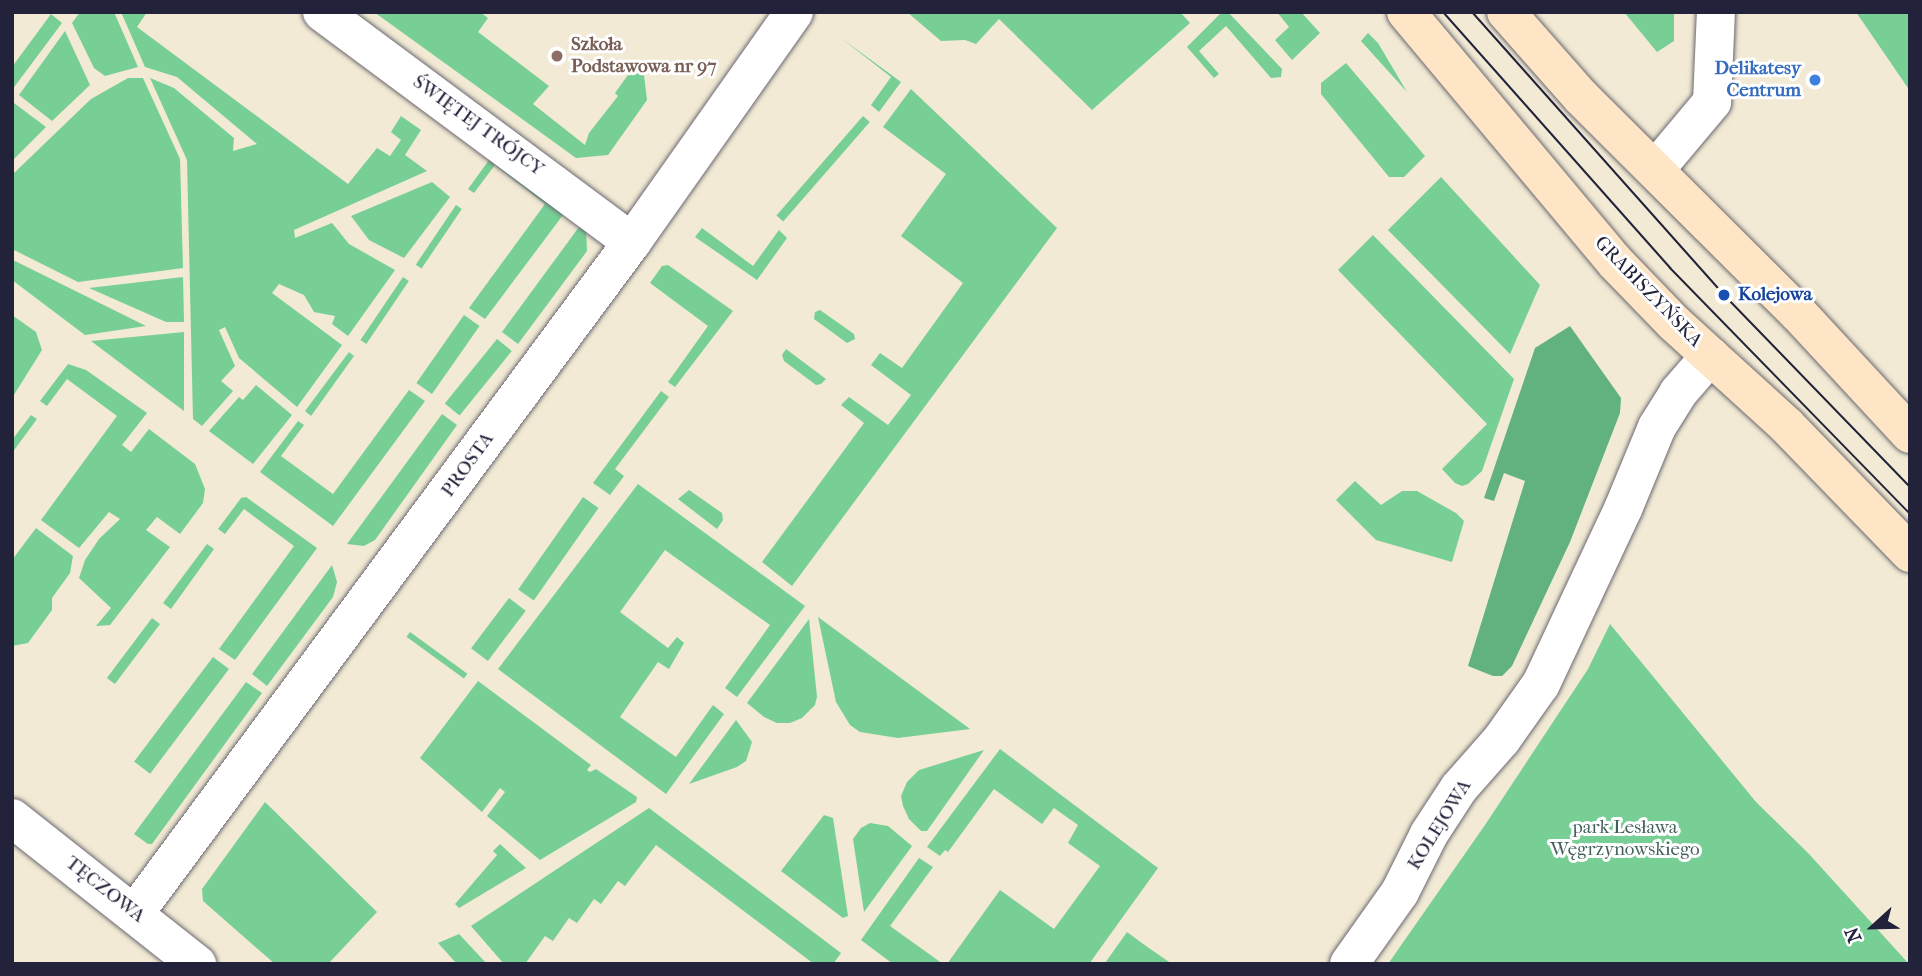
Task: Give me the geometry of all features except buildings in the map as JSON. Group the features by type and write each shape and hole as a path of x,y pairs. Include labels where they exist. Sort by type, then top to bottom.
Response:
{"main road":[{"name":"GRABISZYŃSKA","path":"1406,12 1615,262 1710,356 1787,426 1910,554"},
{"path":"1506,12 1581,97 1798,313 1910,435"}],"street":[{"name":"ŚWIĘTEJ TRÓJCY","path":"322,12 632,242"},
{"name":"PROSTA","path":"135,914 632,242 794,12"},
{"path":"1655,170 1712,102 1716,12"},
{"name":"KOLEJOWA","path":"1349,964 1400,892 1429,834 1459,789 1502,739 1541,684 1623,509 1657,427 1678,393 1710,356"},
{"name":"TĘCZOWA","path":"12,818 197,964"}],"green space":[{"path":"80,12 114,12 138,67 105,76 94,68 72,23"},
{"path":"121,12 147,12 137,27 348,184 377,148 390,156 401,140 391,132 401,116 421,130 405,155 427,171 294,230 295,238 332,223 349,244 395,270 348,336 332,324 335,316 314,312 304,295 279,284 272,293 342,345 297,407 239,358 225,327 219,330 235,366 221,381 233,391 202,426 193,419 187,160 150,78 174,88 234,138 233,151 257,144 177,77 145,67"},
{"path":"374,12 480,12 488,18 478,32 549,86 533,104 585,145 589,133 618,96 615,93 638,61 643,66 647,100 608,155 576,158"},
{"path":"907,12 1180,12 1190,23 1092,110 999,19 976,44 965,40 941,41"},
{"path":"1222,12 1228,12 1282,69 1281,77 1271,78 1226,26 1199,51 1219,74 1214,78 1187,47"},
{"path":"1277,12 1301,12 1320,33 1292,60 1275,40 1289,27"},
{"path":"1624,12 1674,12 1674,41 1657,52"},
{"path":"1856,12 1910,12 1910,91"},
{"path":"51,14 62,23 12,90 12,67"},
{"path":"65,31 90,85 52,121 19,95"},
{"path":"1368,33 1378,43 1407,92 1361,41"},
{"path":"841,38 901,82 879,112 871,105 891,77"},
{"path":"1346,63 1425,156 1404,177 1389,177 1321,94 1321,83"},
{"path":"128,78 143,78 180,159 183,268 78,282 12,249 12,175 91,99"},
{"path":"911,89 1057,228 792,586 762,562 864,423 841,405 849,397 888,425 911,395 871,365 880,353 902,368 963,283 901,236 946,174 883,127"},
{"path":"14,103 46,127 12,161 12,105"},
{"path":"863,116 870,122 783,222 776,216"},
{"path":"497,149 572,203 485,319 469,308 545,204 495,165 474,193 468,189"},
{"path":"1441,177 1540,285 1510,354 1388,230"},
{"path":"432,182 450,197 404,258 369,240 351,216"},
{"path":"456,205 462,209 422,269 416,265"},
{"path":"579,227 586,229 587,251 518,344 502,332"},
{"path":"702,228 753,266 779,230 787,238 757,280 695,237"},
{"path":"1373,235 1514,379 1482,471 1468,484 1462,486 1455,483 1442,469 1487,424 1338,270"},
{"path":"15,261 146,326 85,335 12,280 12,262"},
{"path":"668,265 733,311 675,387 668,382 708,326 650,283 662,266"},
{"path":"183,277 184,322 166,322 89,288"},
{"path":"403,277 409,281 366,344 361,340"},
{"path":"820,310 854,334 855,339 847,343 814,319 815,312"},
{"path":"12,315 36,332 42,350 12,398"},
{"path":"464,315 480,326 432,394 416,383"},
{"path":"1570,326 1621,398 1620,413 1570,542 1512,666 1502,676 1493,676 1468,666 1525,481 1504,473 1494,501 1484,498 1535,348"},
{"path":"184,332 184,411 91,341"},
{"path":"497,339 512,351 460,415 445,404"},
{"path":"786,349 826,379 816,385 784,361 782,355"},
{"path":"349,352 354,356 311,416 305,411"},
{"path":"68,364 86,370 147,413 122,445 131,452 149,429 195,464 205,489 203,503 180,534 157,517 146,530 170,547 110,625 96,626 111,608 79,578 85,560 99,539 120,519 109,512 79,548 41,520 117,416 67,379 47,406 40,401"},
{"path":"256,385 292,415 253,464 209,431 239,397 243,400"},
{"path":"409,390 425,401 333,526 260,472 298,421 304,425 281,456 333,494"},
{"path":"661,391 669,397 615,469 624,476 610,495 593,483"},
{"path":"442,414 457,425 375,540 364,546 347,544"},
{"path":"31,415 37,419 12,453 12,440"},
{"path":"1355,481 1381,505 1402,491 1417,491 1456,513 1464,521 1452,562 1376,540 1336,500"},
{"path":"638,484 805,606 737,697 725,688 770,625 665,550 620,612 668,648 677,637 684,643 669,669 658,662 620,717 676,757 713,705 724,714 666,794 498,669"},
{"path":"689,490 722,513 723,520 717,529 678,499"},
{"path":"246,497 317,548 235,660 219,649 294,546 244,509 225,534 218,529 241,498"},
{"path":"583,497 599,508 534,600 518,590"},
{"path":"36,528 73,556 70,573 52,598 52,610 28,643 12,646 12,560"},
{"path":"207,544 214,549 171,609 163,603"},
{"path":"332,565 337,582 333,597 267,686 252,674"},
{"path":"509,598 526,611 488,661 471,648"},
{"path":"818,617 970,729 898,738 860,732 850,725 836,702"},
{"path":"152,618 160,624 115,684 107,678"},
{"path":"809,619 817,697 815,705 802,718 790,723 777,723 764,717 747,703"},
{"name":"park Lesława Węgrzynowskiego","path":"1610,624 1756,802 1809,854 1909,964 1388,964 1485,825 1588,669"},
{"path":"410,632 467,674 464,679 406,637"},
{"path":"213,657 229,669 150,774 134,762"},
{"path":"478,681 591,765 587,770 590,772 596,769 637,797 636,802 540,860 487,816 505,792 500,788 482,812 420,758"},
{"path":"246,682 262,693 152,844 148,844 134,834"},
{"path":"736,720 752,742 746,761 737,767 689,784"},
{"path":"1000,749 1158,868 1089,964 947,964 1000,890 1054,929 1100,866 1068,843 1078,825 1054,808 1042,824 994,789 948,852 945,850 940,856 927,847"},
{"path":"984,750 927,831 921,831 909,819 903,806 901,796 907,782 919,770"},
{"path":"265,802 377,912 328,964 275,964 203,901 202,889"},
{"path":"649,808 841,953 833,964 814,964 656,845 625,886 618,881 601,904 594,899 577,923 569,918 553,941 545,936 525,964 504,964 471,926"},
{"path":"824,815 833,818 848,916 843,918 781,871"},
{"path":"870,823 888,826 912,846 864,912 853,839 861,828"},
{"path":"500,844 526,868 459,908 455,904 497,855 493,851"},
{"path":"919,858 933,867 890,926 943,964 893,964 861,940"},
{"path":"1127,932 1146,946 1172,964 1105,963"},
{"path":"459,934 487,964 457,964 438,943"}],"tram line":[{"path":"1443,12 1670,268 1910,514"},
{"path":"1472,12 1724,295 1910,487"}],"place":[{"name":"Szkoła Podstawowa nr 97","path":"557,56"},
{"name":"Delikatesy Centrum","path":"1815,80"},
{"name":"Kolejowa","path":"1724,295"}]}
